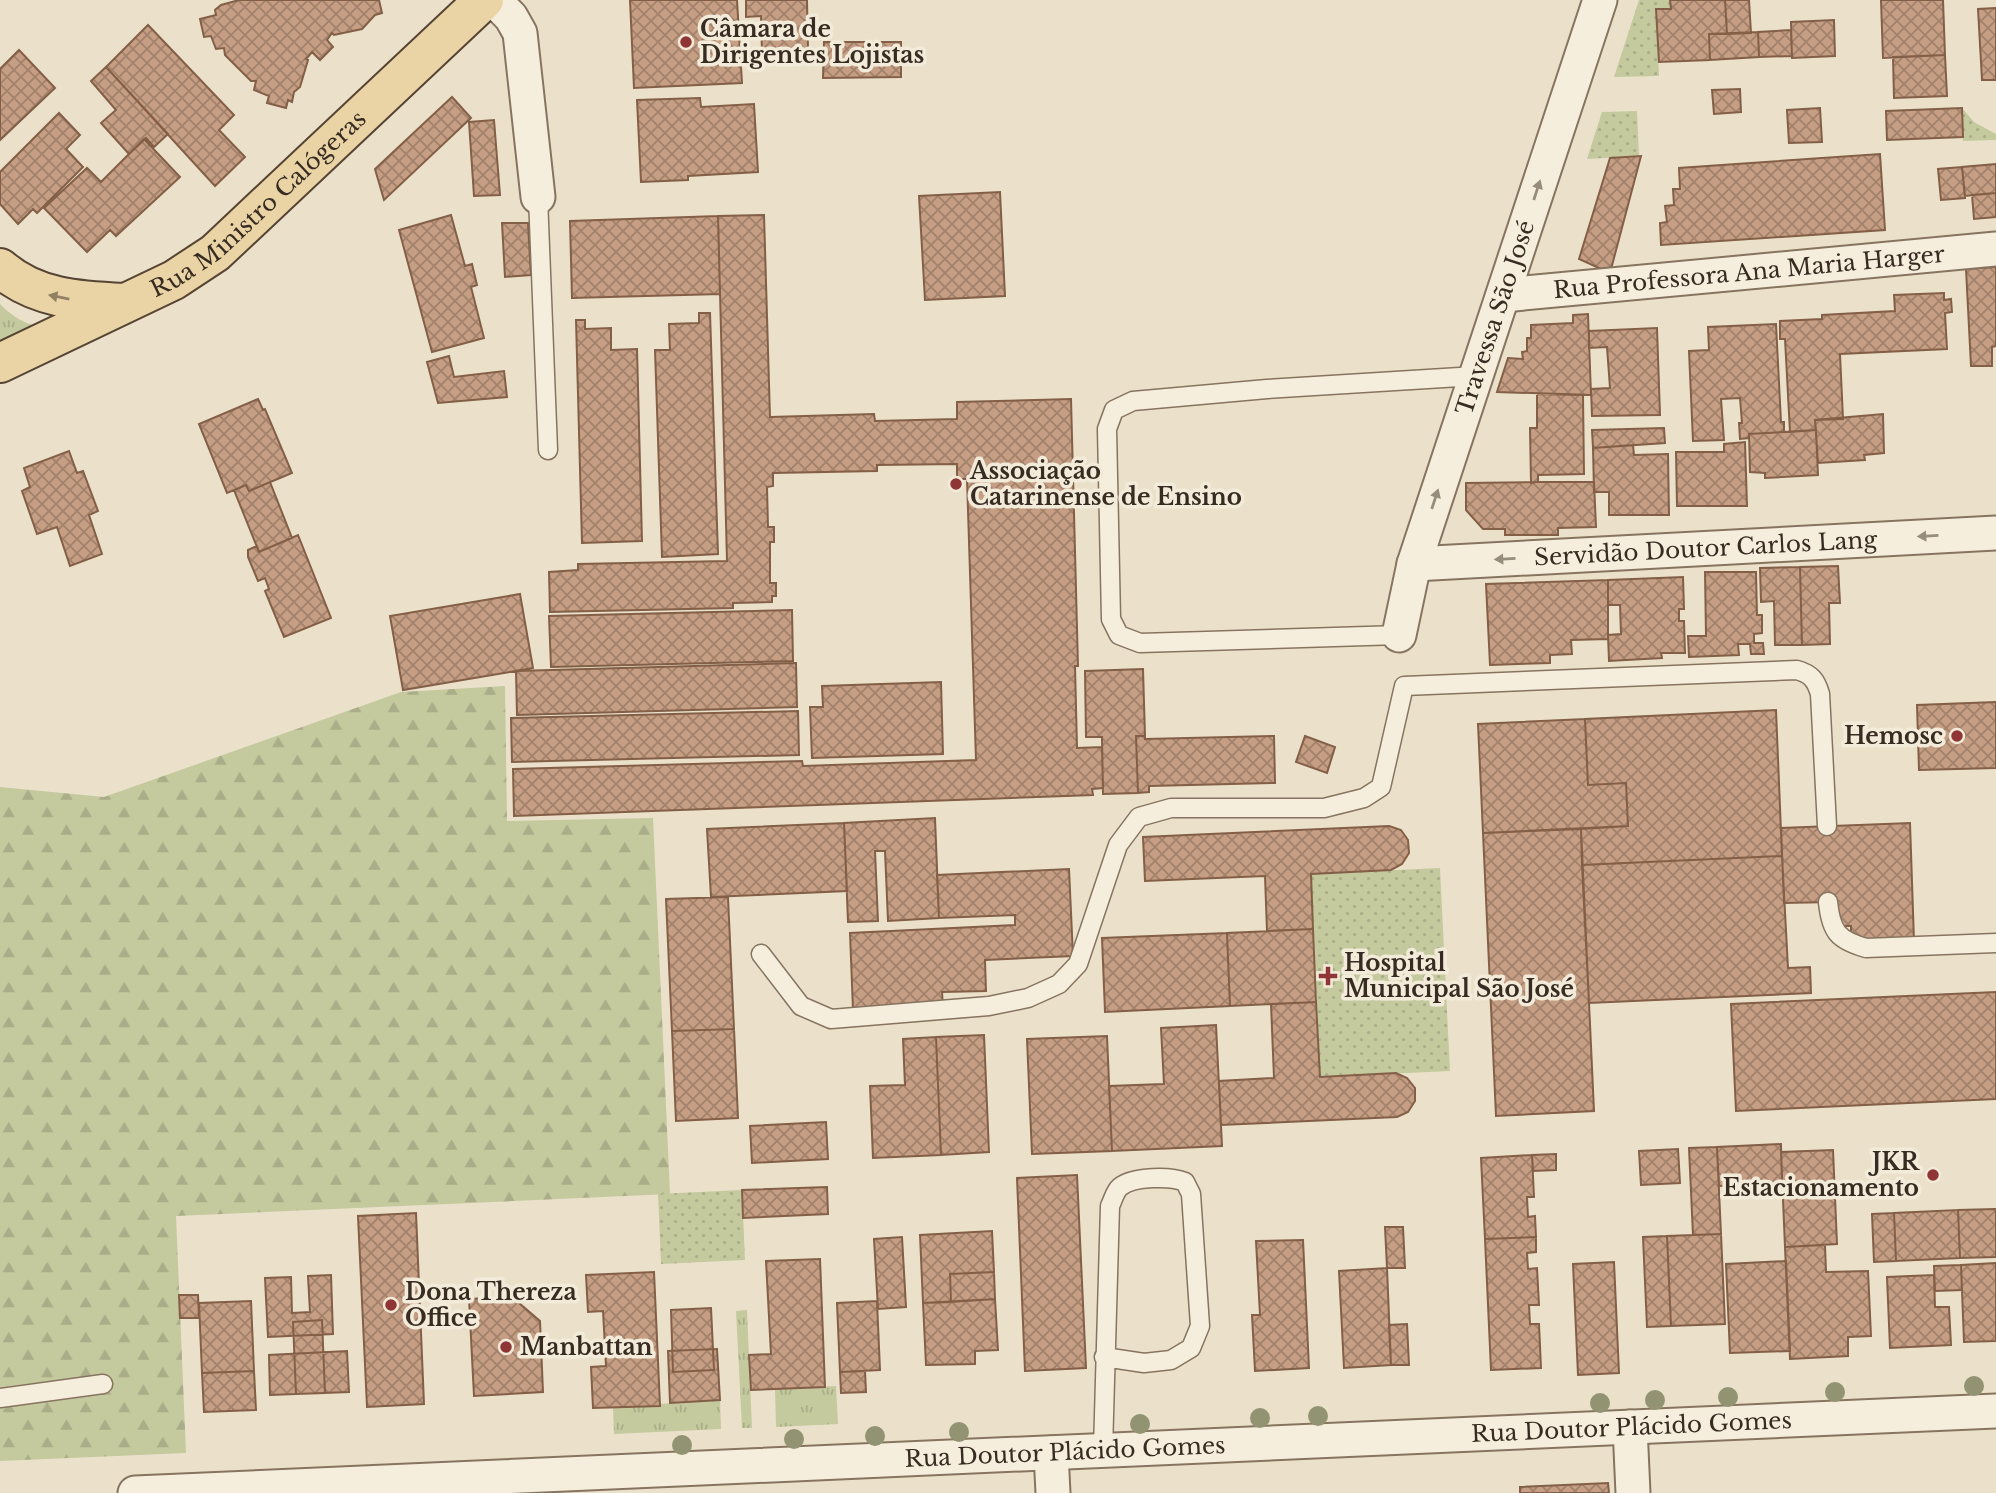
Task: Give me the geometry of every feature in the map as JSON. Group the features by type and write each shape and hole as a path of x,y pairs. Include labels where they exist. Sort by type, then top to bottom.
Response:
{"main road":[{"name":"Rua Ministro Calógeras","path":"0,363 174,280 215,253 484,0"},
{"path":"0,268 26,286 56,298 126,304"}],"street":[{"path":"494,0 511,17 520,33 538,197"},
{"name":"Travessa São José","path":"1399,635 1414,564 1600,0"},
{"name":"Rua Professora Ana Maria Harger","path":"1503,295 1996,249"},
{"name":"Servidão Doutor Carlos Lang","path":"1414,564 1996,533"},
{"name":"Rua Doutor Plácido Gomes","path":"135,1493 475,1485 1103,1450 1996,1411"},
{"path":"1630,1427 1633,1493"},
{"path":"1051,1453 1053,1493"}],"lane":[{"path":"538,197 548,450"},
{"path":"1399,635 1140,643 1119,635 1111,619 1107,429 1114,410 1133,401 1476,376"},
{"path":"761,954 801,1006 831,1019 989,1006 1028,998 1059,984 1078,964 1118,845 1139,817 1171,808 1324,808 1364,798 1381,787 1404,686 1797,670 1809,673 1817,683 1820,694 1827,827"},
{"path":"1828,902 1834,930 1847,942 1866,948 1996,943"},
{"path":"1103,1450 1104,1357 1110,1206 1118,1188 1130,1181 1174,1178 1185,1182 1191,1194 1200,1326 1191,1348 1171,1360 1144,1363 1104,1357"},
{"path":"0,1398 103,1384"}],"green space":[{"path":"1639,0 1670,0 1671,9 1656,10 1659,76 1614,77"},
{"path":"1962,108 1974,122 1996,134 1996,140 1963,141"},
{"path":"1637,111 1639,156 1587,159 1602,112"},
{"path":"0,304 26,323 57,329 0,354"},
{"path":"505,686 507,821 653,818 670,1194 176,1216 186,1453 0,1461 0,787 104,797 401,692"},
{"path":"1440,868 1450,1071 1320,1077 1311,874"},
{"path":"742,1190 745,1260 661,1264 658,1194"},
{"path":"747,1310 752,1428 742,1428 736,1311"},
{"path":"836,1386 838,1424 776,1427 775,1389"},
{"path":"720,1400 721,1429 614,1434 613,1407"}],"building":[{"path":"239,0 379,0 382,13 375,15 362,29 334,35 332,33 327,40 333,47 320,60 312,52 306,59 308,60 300,87 294,92 292,102 288,100 286,108 267,103 269,96 254,90 256,81 251,81 225,55 224,48 216,49 211,36 204,37 200,19 216,15 215,10 221,5"},
{"name":"Câmara de Dirigentes Lojistas","path":"630,0 737,0 742,83 634,88"},
{"path":"746,0 807,0 808,50 762,52 761,16 746,17"},
{"path":"1670,0 1725,0 1727,34 1709,34 1710,60 1659,62 1656,9 1671,9"},
{"path":"1725,0 1749,0 1751,33 1727,34"},
{"path":"1881,0 1943,0 1945,55 1883,58"},
{"path":"1996,8 1996,80 1982,80 1978,9"},
{"path":"1834,20 1835,56 1792,58 1791,22"},
{"path":"148,25 234,115 219,130 245,157 215,186 106,67"},
{"path":"1791,30 1792,56 1759,57 1758,32"},
{"path":"1758,32 1759,57 1710,60 1709,34"},
{"path":"824,42 901,42 901,77 823,78"},
{"path":"19,50 55,88 0,140 0,69"},
{"path":"1945,55 1947,96 1894,98 1893,57"},
{"path":"106,67 168,134 154,147 146,138 129,154 101,123 116,110 91,81"},
{"path":"1740,89 1741,112 1714,114 1712,90"},
{"path":"452,97 471,118 384,200 375,169"},
{"path":"700,98 701,107 754,104 758,172 641,182 637,100"},
{"path":"1820,108 1822,142 1789,143 1787,110"},
{"path":"1962,108 1963,137 1887,140 1886,111"},
{"path":"59,113 80,135 66,149 83,167 37,213 33,209 18,224 0,204 0,172"},
{"path":"494,120 500,195 474,196 469,122"},
{"path":"144,139 180,177 116,236 110,230 87,252 44,208 87,168 101,182"},
{"path":"1880,154 1885,230 1661,245 1660,223 1667,222 1665,206 1674,205 1673,189 1680,189 1679,168"},
{"path":"1641,156 1610,273 1579,259 1610,158"},
{"path":"1996,164 1996,193 1965,196 1962,167"},
{"path":"1962,167 1965,198 1941,200 1938,169"},
{"path":"1000,192 1005,296 925,300 919,196"},
{"path":"1996,193 1996,217 1974,219 1972,195"},
{"path":"451,215 465,266 472,264 477,285 471,287 484,338 432,352 399,230"},
{"path":"764,215 770,417 874,414 875,421 957,419 957,402 1071,399 1078,666 1075,666 1077,748 1102,747 1103,788 1092,789 1093,795 514,816 513,769 802,761 803,766 976,760 967,479 957,479 957,464 877,465 877,471 773,473 773,486 767,487 768,527 774,527 774,542 770,542 770,583 776,583 776,596 772,596 772,602 733,603 733,608 550,612 549,572 578,570 578,564 727,561 718,216"},
{"path":"718,216 720,294 572,298 570,221"},
{"path":"502,223 528,223 531,275 505,277"},
{"path":"1996,267 1996,346 1992,347 1992,366 1971,366 1966,269"},
{"path":"1944,293 1944,300 1951,299 1952,312 1945,313 1947,349 1840,354 1843,419 1815,420 1816,430 1790,432 1785,339 1780,339 1780,321 1822,319 1822,315 1895,311 1894,295"},
{"path":"699,313 710,313 718,554 662,557 655,350 670,350 669,324 699,323"},
{"path":"1588,314 1591,395 1497,392 1508,358 1523,359 1522,352 1527,351 1527,338 1531,338 1531,325 1573,323 1573,315"},
{"path":"576,320 585,320 585,329 611,328 611,350 637,349 642,541 582,543"},
{"path":"1776,324 1781,422 1784,422 1784,432 1749,434 1749,438 1740,439 1740,398 1721,399 1724,440 1693,441 1689,351 1709,350 1708,327"},
{"path":"1657,328 1660,415 1592,416 1591,389 1610,388 1607,347 1589,348 1589,331"},
{"path":"449,356 454,377 504,371 507,397 438,403 427,362"},
{"path":"1537,394 1583,395 1584,474 1538,475 1538,482 1531,483 1530,428 1537,428"},
{"path":"258,399 263,410 265,409 292,473 249,491 246,485 227,493 199,424"},
{"path":"1883,414 1884,453 1864,455 1865,460 1818,463 1815,420"},
{"path":"1664,428 1665,443 1593,448 1592,430"},
{"path":"1816,430 1818,475 1765,478 1765,473 1750,472 1749,434"},
{"path":"1745,442 1747,506 1677,506 1676,452 1724,452 1724,444"},
{"path":"1633,445 1634,455 1668,454 1669,515 1609,515 1609,492 1594,492 1593,448"},
{"path":"69,451 77,473 83,471 98,511 89,515 102,554 70,566 57,527 37,534 22,491 30,487 24,468"},
{"path":"270,482 292,538 259,552 234,490 246,485 249,491"},
{"path":"1594,482 1596,527 1558,528 1558,535 1505,535 1505,529 1483,529 1466,510 1466,483"},
{"path":"298,535 331,618 284,637 265,591 269,589 265,578 258,581 248,557 248,550 257,546 259,552"},
{"path":"1838,566 1840,603 1829,603 1830,644 1802,645 1800,567"},
{"path":"1800,567 1802,645 1775,645 1774,601 1761,602 1760,568"},
{"path":"1705,572 1756,572 1757,615 1762,615 1762,633 1754,634 1754,643 1763,643 1764,654 1751,654 1750,644 1738,644 1739,655 1689,657 1688,636 1706,636"},
{"path":"1683,577 1684,609 1679,609 1679,621 1684,621 1685,653 1661,653 1662,658 1609,661 1608,635 1621,634 1620,605 1608,605 1608,580"},
{"path":"1608,580 1608,639 1571,640 1572,654 1550,655 1550,663 1490,665 1486,584"},
{"path":"520,594 533,668 403,690 390,616"},
{"path":"792,610 793,661 551,667 549,616"},
{"path":"796,663 797,707 517,715 516,671"},
{"path":"1143,669 1145,736 1136,736 1138,793 1103,794 1102,737 1086,737 1085,671"},
{"path":"941,682 943,754 812,758 810,707 823,707 822,686"},
{"name":"Hemosc","path":"1996,702 1996,768 1919,770 1917,705"},
{"path":"1776,710 1782,856 1582,865 1581,829 1628,826 1626,783 1588,785 1585,719"},
{"path":"798,711 799,755 512,762 511,718"},
{"path":"1585,719 1588,785 1626,783 1628,826 1483,833 1478,724"},
{"path":"1136,736 1145,736 1145,739 1274,736 1275,783 1149,786 1149,792 1138,793"},
{"path":"1305,736 1335,747 1327,773 1296,762"},
{"path":"935,818 939,918 888,921 885,851 875,851 878,921 848,922 844,823"},
{"path":"844,823 847,891 711,897 707,829"},
{"path":"1910,823 1914,941 1851,944 1851,926 1835,926 1834,902 1784,903 1781,828"},
{"path":"1389,826 1401,830 1408,840 1409,853 1402,864 1391,870 1311,874 1313,929 1267,931 1265,876 1145,881 1143,837"},
{"path":"1581,829 1594,1111 1496,1116 1483,833"},
{"path":"1782,856 1788,968 1810,967 1811,993 1589,1003 1582,865"},
{"path":"1069,869 1073,956 985,960 986,991 942,992 943,1006 853,1010 850,933 1015,925 1015,915 939,918 937,875"},
{"path":"728,897 734,1029 672,1031 666,899"},
{"path":"1313,929 1316,1002 1230,1006 1227,933"},
{"path":"1227,933 1230,1006 1105,1012 1102,938"},
{"path":"1996,992 1996,1099 1736,1111 1731,1004"},
{"path":"1316,1002 1320,1077 1396,1073 1407,1078 1415,1088 1415,1101 1408,1112 1397,1117 1221,1125 1219,1081 1274,1078 1271,1004"},
{"path":"1216,1025 1222,1146 1112,1151 1109,1086 1164,1084 1161,1028"},
{"path":"734,1029 738,1118 676,1121 672,1031"},
{"path":"984,1035 989,1152 941,1155 936,1037"},
{"path":"1107,1036 1112,1151 1032,1154 1027,1039"},
{"path":"936,1037 941,1155 873,1158 870,1086 905,1085 903,1039"},
{"path":"826,1122 828,1159 752,1163 750,1126"},
{"path":"1781,1144 1782,1183 1719,1186 1717,1147"},
{"path":"1717,1147 1721,1234 1693,1235 1689,1148"},
{"path":"1678,1149 1680,1183 1641,1185 1639,1151"},
{"path":"1833,1150 1837,1244 1785,1247 1781,1152"},
{"path":"1556,1154 1556,1170 1533,1171 1532,1155"},
{"path":"1532,1155 1534,1197 1527,1197 1528,1217 1535,1216 1536,1237 1485,1239 1481,1158"},
{"path":"1077,1175 1086,1368 1025,1371 1017,1178"},
{"path":"827,1187 828,1214 743,1218 742,1190"},
{"path":"1996,1209 1996,1257 1960,1258 1958,1210"},
{"path":"1958,1210 1960,1258 1896,1261 1894,1213"},
{"name":"Dona Thereza Office","path":"416,1213 424,1404 367,1407 358,1216"},
{"path":"1894,1213 1896,1261 1874,1262 1872,1214"},
{"path":"1385,1227 1403,1227 1405,1268 1387,1268"},
{"path":"992,1231 994,1272 950,1274 951,1302 923,1303 920,1235"},
{"path":"1721,1234 1725,1324 1671,1326 1667,1236"},
{"path":"1667,1236 1671,1326 1647,1327 1643,1237"},
{"path":"902,1237 906,1307 878,1309 874,1239"},
{"path":"1536,1237 1536,1252 1527,1253 1528,1269 1537,1268 1539,1305 1529,1305 1530,1324 1539,1324 1541,1368 1491,1370 1485,1239"},
{"path":"1303,1240 1309,1368 1255,1371 1252,1315 1260,1315 1256,1241"},
{"path":"1825,1245 1826,1272 1868,1271 1871,1336 1848,1337 1848,1356 1790,1359 1785,1247"},
{"path":"820,1259 825,1387 751,1390 749,1355 771,1354 766,1261"},
{"path":"1786,1261 1790,1351 1730,1353 1726,1264"},
{"path":"1614,1262 1619,1373 1578,1375 1573,1264"},
{"path":"1996,1263 1996,1341 1964,1342 1961,1265"},
{"path":"1961,1265 1962,1290 1935,1291 1934,1266"},
{"path":"1387,1268 1391,1365 1344,1368 1339,1271"},
{"path":"654,1272 660,1406 593,1408 591,1367 606,1366 603,1311 588,1312 586,1275"},
{"path":"994,1272 995,1299 951,1302 950,1274"},
{"path":"331,1275 333,1334 268,1337 265,1278 291,1277 292,1313 310,1312 308,1276"},
{"path":"1934,1275 1935,1307 1949,1307 1951,1345 1890,1348 1887,1277"},
{"path":"179,1295 198,1295 199,1318 180,1318"},
{"name":"Manbattan","path":"512,1297 540,1321 543,1392 474,1396 469,1299"},
{"path":"995,1299 998,1350 975,1351 975,1364 926,1365 923,1303"},
{"path":"251,1301 254,1371 202,1373 199,1303"},
{"path":"877,1301 880,1370 840,1372 837,1303"},
{"path":"711,1308 714,1370 673,1372 671,1310"},
{"path":"322,1320 325,1393 296,1394 293,1322"},
{"path":"1407,1324 1409,1365 1391,1365 1389,1325"},
{"path":"717,1349 720,1400 670,1403 668,1351"},
{"path":"347,1351 349,1392 270,1395 269,1355"},
{"path":"254,1371 256,1410 204,1412 202,1373"},
{"path":"865,1371 866,1392 841,1393 840,1372"},
{"path":"1608,1483 1609,1493 1520,1493 1520,1487"}],"place":[{"name":"Câmara de Dirigentes Lojistas","path":"686,42"},
{"name":"Associação Catarinense de Ensino","path":"956,484"},
{"name":"Hemosc","path":"1957,736"},
{"name":"Hospital Municipal São José","path":"1328,976"},
{"name":"JKR Estacionamento","path":"1933,1175"},
{"name":"Dona Thereza Office","path":"391,1305"},
{"name":"Manbattan","path":"506,1347"}]}
